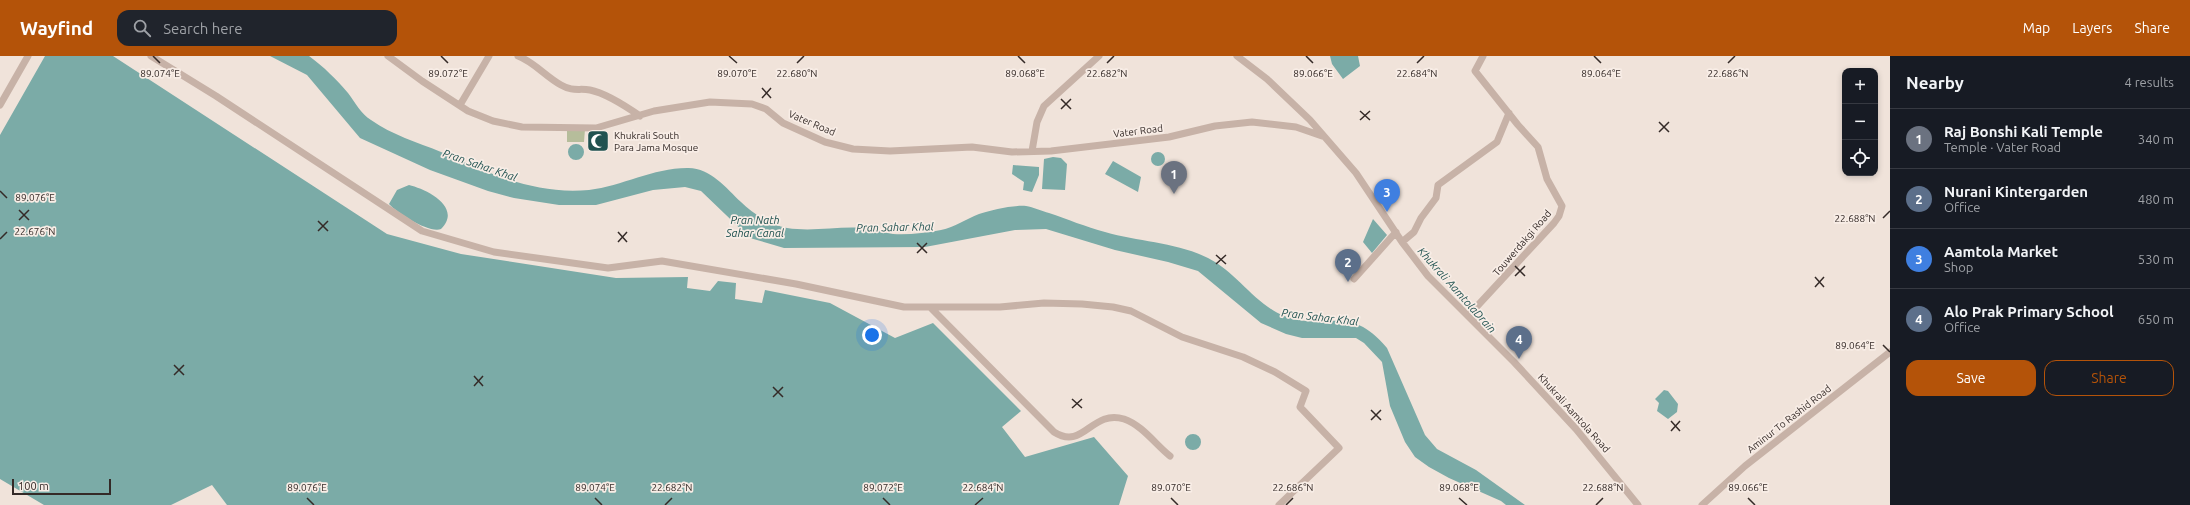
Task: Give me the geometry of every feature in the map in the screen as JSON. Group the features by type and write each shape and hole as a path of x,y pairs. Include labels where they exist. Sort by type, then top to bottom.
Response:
{"street":[{"path":"0,105 28,56"},
{"path":"151,56 216,96 422,231 494,252 608,268 662,261 796,284 904,307 931,308 1082,304 1113,307 1131,311 1182,337 1243,357 1275,372 1306,391 1300,407 1339,448 1279,505"},
{"name":"Vater Road","path":"388,56 460,105 493,121 544,128 596,128 640,116 710,102 736,102 752,104 766,109 783,123 825,142 854,149 890,151 972,147 996,151 1032,151 1082,148 1168,137 1215,126 1252,122 1296,127 1322,136"},
{"path":"460,105 489,56"},
{"path":"518,56 528,60 561,86 580,91 590,90 628,108 640,116"},
{"path":"1032,151 1037,122 1044,106 1099,56"},
{"name":"Khukrali Aamtola Road","path":"1237,56 1266,79 1310,120 1322,136 1356,173 1402,242 1428,276 1576,429 1638,505"},
{"name":"Touwerdakgi Road","path":"1468,316 1531,250 1554,223 1562,206 1547,179 1538,147 1475,71 1483,56"},
{"path":"1402,242 1414,232 1421,218 1436,198 1438,185 1497,142 1509,113"},
{"path":"1354,279 1396,232"},
{"path":"931,308 1007,386 1054,432 1063,438 1069,439 1080,434 1098,421 1109,416 1125,419 1142,430 1170,456"},
{"name":"Aminur To Rashid Road","path":"1702,505 1745,466 1890,352"}],"green space":[{"path":"567,129 585,129 584,142 567,142"}],"water":[{"path":"45,56 113,56 387,234 461,254 616,278 688,277 687,288 710,291 718,281 736,283 735,299 762,303 765,290 830,303 895,338 933,323 1021,411 1002,427 1025,457 1094,437 1128,476 1119,505 227,505 212,485 171,505 44,505 0,479 0,135"},
{"name":"Pran Nath Sahar Canal","path":"270,56 309,56 339,83 364,115 387,130 477,168 530,186 569,191 589,190 613,185 662,171 687,168 703,171 717,179 745,206 756,214 768,221 787,228 864,228 893,234 917,234 946,229 979,214 990,211 1008,207 1026,206 1105,232 1170,245 1196,253 1208,258 1228,271 1264,304 1284,316 1299,320 1349,322 1361,326 1373,334 1387,348 1425,435 1437,449 1476,470 1525,505 1506,505 1501,501 1449,478 1415,457 1405,442 1390,406 1382,362 1364,343 1356,338 1302,338 1286,334 1261,323 1198,271 1168,262 1115,250 1046,229 1015,230 925,247 784,248 750,238 701,191 685,187 653,190 596,205 559,205 514,198 488,191 430,170 360,138 307,75"},
{"path":"1330,56 1358,56 1360,66 1343,79 1332,64"},
{"path":"573,144 579,144 584,149 582,158 579,160 573,160 568,155 568,149"},
{"path":"1155,152 1161,152 1165,156 1165,162 1161,166 1155,166 1151,162 1151,156"},
{"path":"1053,157 1061,158 1067,164 1065,190 1042,189 1044,159"},
{"path":"1113,161 1141,177 1138,192 1105,174"},
{"path":"1013,165 1039,167 1039,175 1032,192 1023,190 1024,182 1012,174"},
{"path":"409,185 424,190 440,200 445,206 448,213 447,221 441,229 436,230 422,226 406,217 389,204 397,190"},
{"path":"1373,219 1387,235 1372,253 1363,242"},
{"path":"1664,390 1668,391 1678,404 1677,412 1668,419 1657,411 1659,403 1655,399"},
{"path":"1193,434 1200,439 1201,442 1196,449 1193,450 1186,445 1185,442 1190,435"}],"place":[{"name":"Khukrali South Para Jama Mosque","path":"598,141"},
{"name":"Raj Bonshi Kali Temple","path":"1174,194"},
{"name":"Aamtola Market","path":"1387,212"},
{"name":"Nurani Kintergarden","path":"1348,282"},
{"name":"Alo Prak Primary School","path":"1519,359"}],"water label":[{"name":"Pran Sahar Khal","path":"480,165"},
{"name":"Pran Sahar Khal","path":"895,227"},
{"name":"Khukrali AamtolaDrain","path":"1457,290"},
{"name":"Pran Sahar Khal","path":"1320,317"}]}
